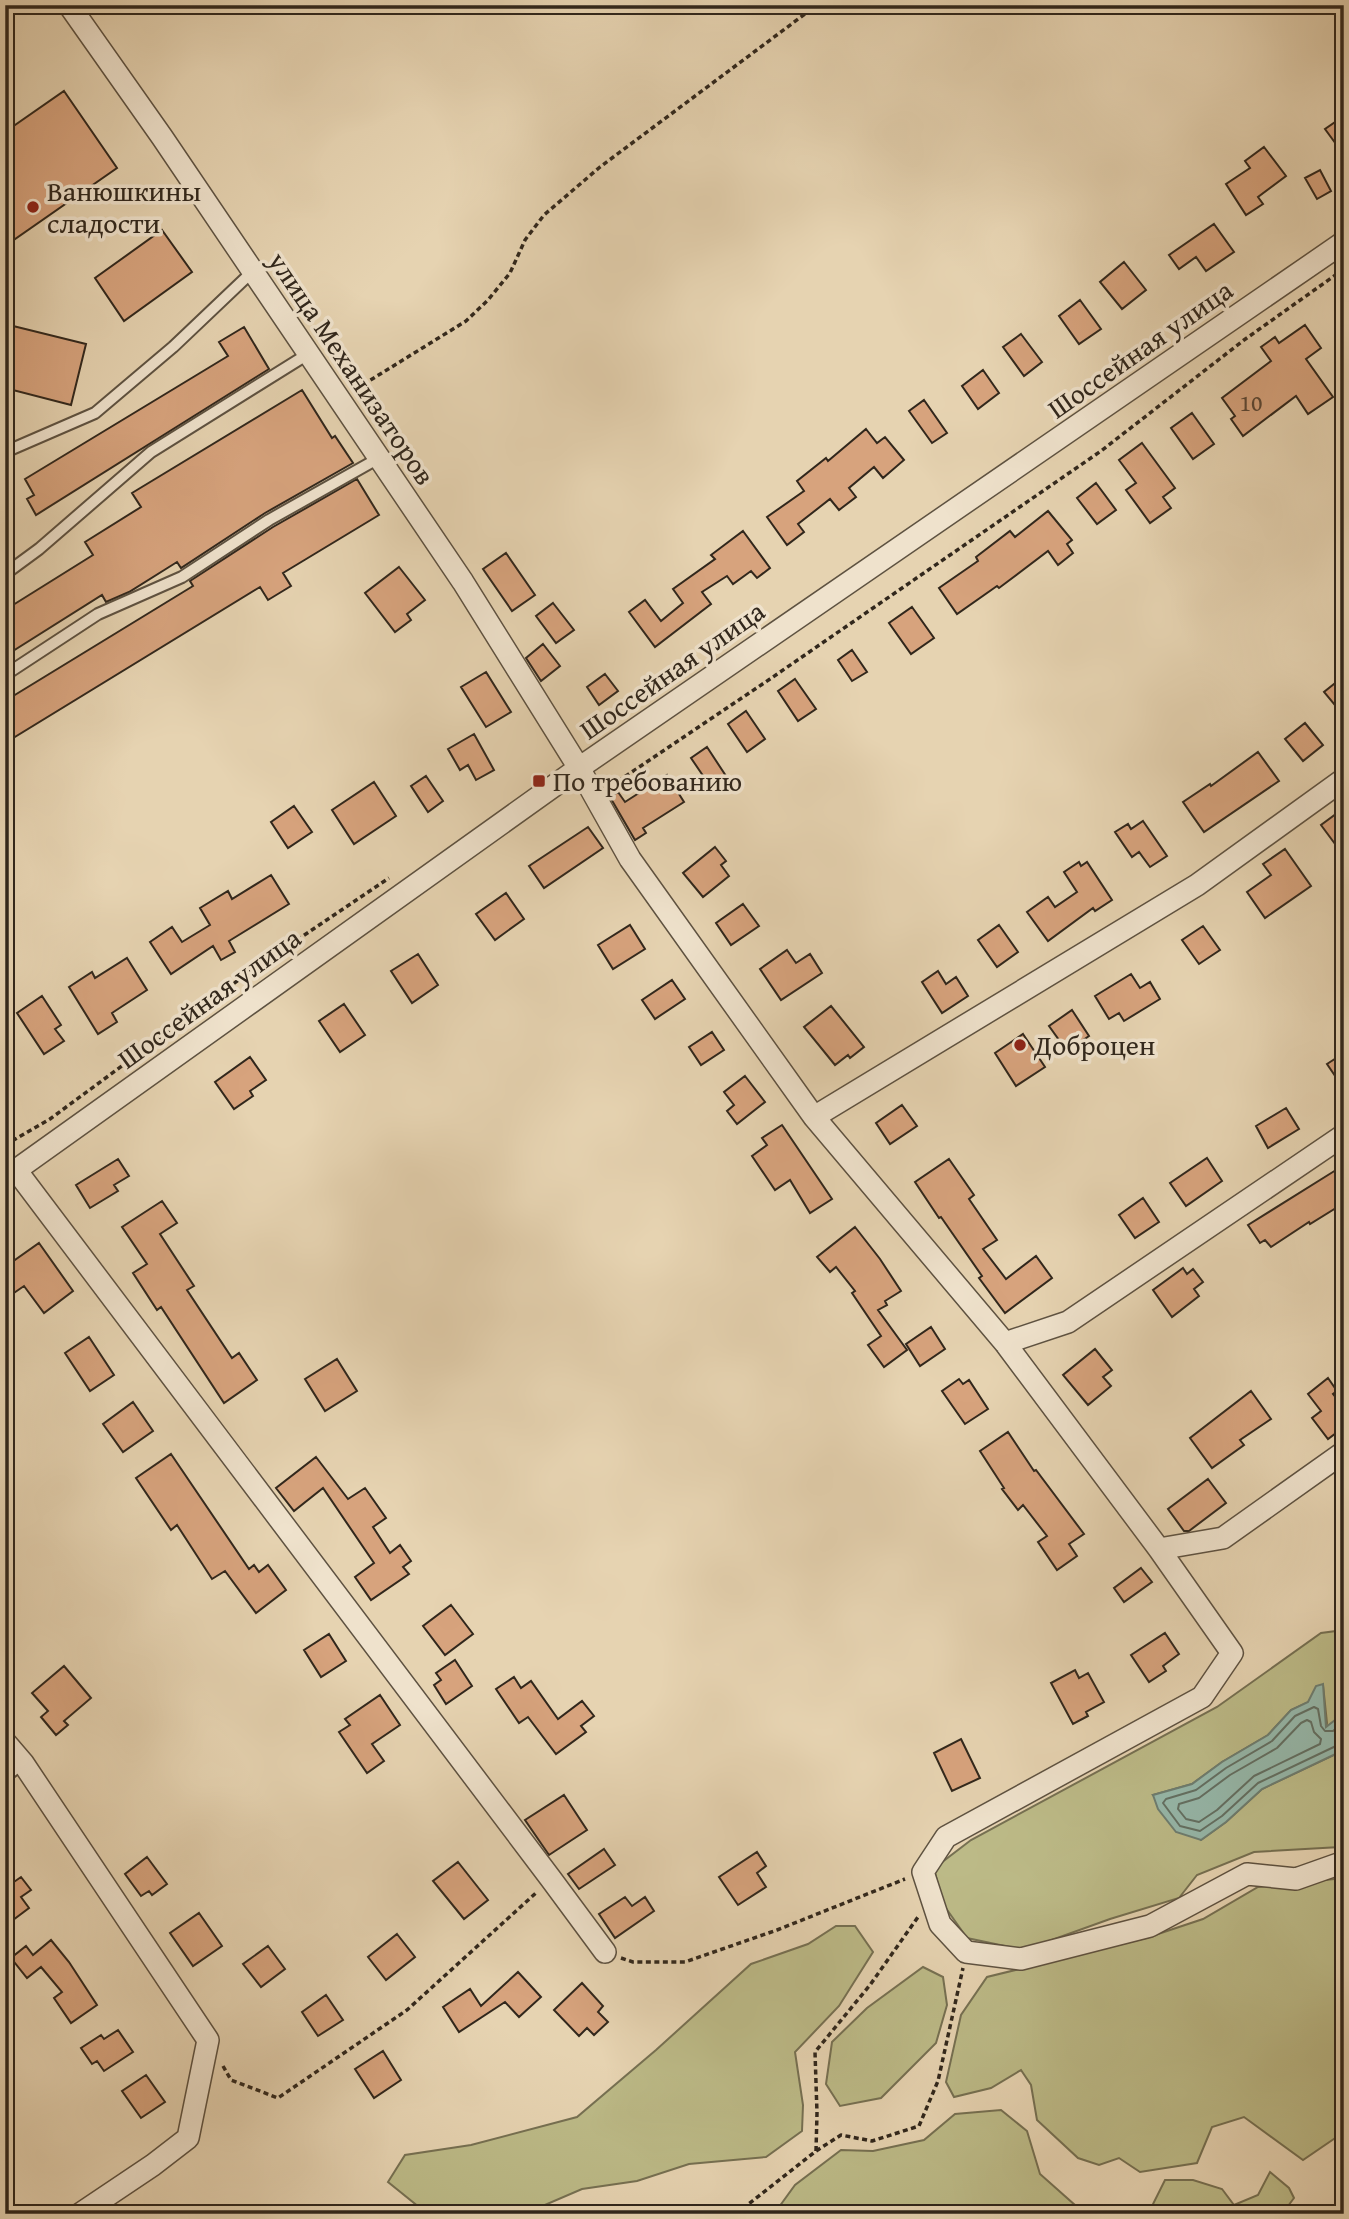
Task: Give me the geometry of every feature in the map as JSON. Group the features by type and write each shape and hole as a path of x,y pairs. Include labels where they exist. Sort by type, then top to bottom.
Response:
{"street":[{"name":"улица Механизаторов","path":"69,5 463,582 579,768 630,859 814,1117 1005,1343 1159,1549 1232,1653 1202,1697 946,1837 923,1872"},
{"name":"Шоссейная улица","path":"11,1174 579,768 1344,242"},
{"path":"814,1117 1197,885 1344,779"},
{"path":"1005,1343 1068,1321 1344,1135"},
{"path":"11,1174 605,1952"},
{"path":"1159,1549 1223,1538 1344,1452"},
{"path":"5,1742 23,1763 208,2040 188,2138 80,2214"},
{"path":"923,1872 940,1924 966,1952 1021,1959 1150,1926 1247,1874 1296,1880 1344,1862"}],"lane":[{"path":"5,452 95,413 173,347 253,271"},
{"path":"5,574 39,549 151,452 308,354"},
{"path":"5,675 98,614 182,578 269,520 379,458"},
{"path":"5,1777 23,1763"}],"path":[{"path":"338,400 466,321 510,273 525,240 544,215 600,167 817,5"},
{"path":"595,797 1101,450 1244,340 1344,269"},
{"path":"5,1145 50,1119 248,973 389,878"},
{"path":"605,1952 633,1962 685,1962 777,1930 923,1872"},
{"path":"208,2040 231,2080 278,2098 407,2010 551,1879"},
{"path":"816,2151 814,2052 870,1985 932,1899"},
{"path":"736,2214 816,2151 841,2135 872,2140 919,2126 938,2081 966,1952"}],"shaded area":[{"path":"1344,1630 1344,1713 1326,1729 1323,1685 1309,1702 1291,1710 1268,1735 1222,1762 1192,1784 1153,1795 1201,1840 1226,1822 1262,1789 1344,1750 1344,1839 1340,1847 1254,1852 1197,1875 1179,1898 1024,1950 967,1938 943,1904 935,1873 941,1863 971,1840 1217,1707 1321,1633"},
{"path":"1344,1878 1344,2132 1303,2160 1244,2117 1212,2127 1197,2163 1140,2172 1119,2158 1099,2165 1078,2158 1037,2120 1031,2085 1021,2070 991,2088 954,2097 946,2082 961,2015 987,1977 1146,1938 1203,1919 1258,1887"},
{"path":"836,1926 855,1926 873,1952 839,2006 795,2052 803,2105 802,2131 766,2157 689,2164 637,2181 582,2189 524,2214 485,2214 419,2207 388,2182 405,2155 471,2145 577,2117 751,1964 808,1944"},
{"path":"923,1967 943,1977 947,2005 936,2043 881,2098 840,2106 826,2084 832,2042 867,2008"},
{"path":"1001,2110 1027,2131 1040,2174 1075,2205 1108,2214 914,2214 911,2209 865,2214 774,2214 795,2185 841,2150 873,2151 924,2140 955,2114"},
{"path":"1270,2172 1289,2188 1294,2198 1282,2214 1161,2214 1153,2204 1165,2180 1193,2180 1222,2189 1234,2205 1258,2195"}],"water":[{"path":"1323,1684 1326,1727 1344,1713 1344,1750 1262,1789 1226,1822 1201,1840 1176,1832 1158,1809 1153,1795 1192,1784 1222,1762 1268,1735 1291,1710 1308,1702 1316,1686"}],"building":[{"name":"Ванюшкины сладости","path":"64,91 117,168 5,246 5,132"},
{"path":"1344,116 1344,155 1325,129"},
{"path":"1264,147 1286,176 1258,197 1263,204 1246,215 1226,184 1250,168 1245,161"},
{"path":"1320,170 1331,191 1317,199 1305,178"},
{"path":"1214,224 1234,252 1206,271 1196,257 1179,269 1169,255"},
{"path":"162,230 192,272 124,321 95,278"},
{"path":"1124,262 1146,290 1122,309 1100,282"},
{"path":"1080,300 1101,329 1079,344 1059,316"},
{"path":"5,324 86,344 71,405 5,388"},
{"path":"1305,325 1321,348 1306,359 1333,397 1308,414 1296,396 1243,436 1231,419 1235,416 1222,398 1271,361 1261,347 1275,337 1279,343"},
{"path":"244,327 269,369 36,515 27,499 34,495 25,479 228,356 219,342"},
{"path":"1021,334 1042,362 1024,376 1003,347"},
{"path":"983,370 999,393 978,409 962,386"},
{"path":"302,390 332,438 335,436 353,463 265,513 181,568 177,562 129,592 106,602 102,595 5,656 5,610 93,555 85,542 141,507 132,493"},
{"path":"924,400 947,433 932,443 909,411"},
{"path":"1192,413 1214,444 1193,459 1171,428"},
{"path":"866,429 877,443 885,437 904,460 883,478 874,467 849,488 856,497 839,510 830,499 798,524 804,532 787,545 767,517 804,491 797,481 826,458 828,461"},
{"path":"1142,443 1175,488 1163,497 1171,508 1150,523 1126,490 1136,483 1119,460"},
{"path":"357,479 379,515 283,573 291,586 268,600 260,587 5,743 5,701 193,586 190,581 273,527"},
{"path":"1096,483 1116,510 1097,524 1077,498"},
{"path":"1048,511 1072,540 1067,544 1073,553 1058,565 1048,551 999,588 997,586 957,614 939,588 978,561 976,557 1010,531 1015,537"},
{"path":"743,531 770,568 757,578 751,571 733,584 727,576 702,592 711,604 655,647 629,612 645,600 661,621 683,603 673,589 715,559 711,555"},
{"path":"506,553 535,595 512,611 483,569"},
{"path":"399,567 425,600 407,614 411,620 395,632 365,593"},
{"path":"553,603 574,630 556,643 536,616"},
{"path":"912,607 934,638 911,654 889,623"},
{"path":"543,644 560,666 541,681 526,658"},
{"path":"852,650 867,672 852,681 838,660"},
{"path":"486,672 511,712 486,727 461,687"},
{"path":"605,674 618,691 599,705 587,687"},
{"path":"1344,676 1344,716 1324,692"},
{"path":"795,679 816,709 798,721 778,691"},
{"path":"746,711 765,739 747,752 728,724"},
{"path":"1305,723 1323,745 1303,761 1285,739"},
{"path":"474,734 494,770 476,780 468,765 460,770 448,749"},
{"path":"707,747 726,776 710,786 691,758"},
{"path":"1258,752 1279,781 1204,832 1183,802 1210,784 1211,786"},
{"path":"667,775 684,802 643,828 646,833 635,840 610,797 618,792 625,802"},
{"path":"426,776 443,801 428,812 411,786"},
{"path":"374,782 396,816 354,844 332,810"},
{"path":"294,806 312,832 288,848 271,822"},
{"path":"1344,808 1344,856 1321,825"},
{"path":"1143,821 1167,856 1150,867 1139,852 1132,857 1115,832 1128,824 1131,829"},
{"path":"588,827 603,848 544,888 529,866"},
{"path":"715,847 726,861 721,865 729,876 703,897 683,873"},
{"path":"1285,849 1311,886 1265,918 1247,892 1271,875 1263,864"},
{"path":"1079,862 1081,866 1087,862 1112,900 1095,911 1093,908 1048,941 1027,912 1048,897 1055,907 1077,892 1064,872"},
{"path":"271,875 289,904 229,941 235,952 221,960 213,946 171,974 150,942 172,927 182,942 210,925 200,908 228,891 232,899"},
{"path":"506,893 524,919 495,940 476,914"},
{"path":"743,904 759,926 731,945 716,923"},
{"path":"630,925 645,949 613,969 598,945"},
{"path":"999,925 1018,952 997,967 978,940"},
{"path":"1203,926 1220,950 1199,964 1182,940"},
{"path":"787,950 796,963 810,954 822,973 781,1000 760,969"},
{"path":"418,954 438,985 412,1003 391,971"},
{"path":"127,958 147,990 112,1013 117,1022 98,1034 69,987 92,972 95,978"},
{"path":"938,971 946,984 956,977 968,996 942,1013 922,982"},
{"path":"1131,974 1140,988 1150,982 1160,999 1124,1021 1119,1013 1109,1019 1095,996"},
{"path":"672,980 685,999 655,1019 642,1000"},
{"path":"42,996 61,1025 55,1029 64,1041 44,1054 17,1013"},
{"path":"344,1004 365,1035 340,1052 319,1021"},
{"path":"831,1006 864,1047 835,1065 804,1027"},
{"path":"1072,1010 1089,1036 1067,1051 1049,1026"},
{"path":"712,1032 724,1050 701,1065 689,1047"},
{"path":"1023,1034 1045,1067 1016,1086 995,1053"},
{"path":"1344,1053 1344,1089 1327,1064"},
{"path":"250,1057 266,1080 250,1091 253,1096 234,1109 215,1082"},
{"path":"745,1076 765,1102 737,1124 727,1111 734,1105 724,1092"},
{"path":"902,1105 917,1126 890,1144 876,1123"},
{"path":"1286,1108 1299,1129 1268,1148 1256,1126"},
{"path":"782,1125 832,1199 810,1213 790,1180 775,1190 752,1156 767,1145 762,1138"},
{"path":"1207,1158 1222,1181 1186,1206 1170,1183"},
{"path":"118,1159 129,1176 114,1185 118,1191 90,1208 76,1185"},
{"path":"949,1159 974,1195 969,1199 997,1240 983,1249 1006,1279 1036,1256 1052,1278 1005,1313 915,1182"},
{"path":"1336,1170 1344,1182 1344,1203 1271,1247 1265,1240 1260,1243 1248,1225"},
{"path":"1143,1198 1159,1222 1135,1238 1119,1215"},
{"path":"162,1201 177,1223 160,1234 194,1286 187,1290 232,1358 239,1353 257,1380 224,1403 161,1307 157,1310 133,1273 147,1264 122,1227"},
{"path":"855,1227 901,1291 885,1301 887,1305 878,1310 907,1350 884,1367 868,1345 881,1336 852,1293 855,1291 836,1267 830,1272 817,1257"},
{"path":"39,1243 73,1291 44,1313 24,1286 5,1299 5,1267"},
{"path":"1183,1268 1187,1274 1193,1269 1203,1282 1194,1289 1199,1296 1172,1317 1153,1290"},
{"path":"931,1327 945,1349 920,1366 906,1344"},
{"path":"89,1337 114,1375 90,1391 65,1353"},
{"path":"1095,1349 1112,1370 1103,1377 1111,1386 1088,1405 1063,1375"},
{"path":"337,1359 357,1391 325,1411 305,1379"},
{"path":"1328,1378 1337,1391 1333,1394 1344,1408 1344,1427 1328,1439 1312,1418 1321,1411 1308,1394"},
{"path":"959,1379 963,1384 969,1380 988,1409 965,1424 942,1391"},
{"path":"1251,1391 1271,1419 1240,1440 1244,1445 1212,1468 1190,1438"},
{"path":"133,1402 153,1431 123,1452 103,1424"},
{"path":"1008,1432 1034,1471 1036,1470 1084,1534 1069,1544 1077,1556 1057,1570 1038,1542 1047,1536 1023,1505 1018,1510 980,1451"},
{"path":"171,1454 249,1569 254,1565 259,1572 268,1565 286,1590 256,1613 225,1571 212,1579 177,1525 171,1530 136,1478"},
{"path":"316,1457 348,1499 365,1488 386,1518 373,1527 390,1553 400,1545 411,1561 403,1567 409,1574 371,1600 355,1577 374,1563 323,1488 294,1511 276,1488"},
{"path":"1208,1479 1226,1503 1189,1531 1184,1531 1168,1509"},
{"path":"1141,1568 1152,1582 1124,1602 1114,1588"},
{"path":"451,1605 473,1634 445,1655 423,1626"},
{"path":"1165,1633 1179,1654 1163,1666 1166,1671 1149,1682 1131,1655"},
{"path":"329,1634 346,1661 321,1677 304,1650"},
{"path":"455,1660 472,1686 446,1704 434,1685 441,1680 436,1673"},
{"path":"64,1666 91,1698 64,1721 68,1725 56,1735 41,1717 48,1711 32,1693"},
{"path":"1075,1670 1079,1678 1088,1673 1104,1702 1086,1712 1088,1716 1073,1724 1051,1683"},
{"path":"514,1677 521,1688 531,1681 558,1719 582,1701 594,1716 581,1726 586,1732 556,1754 528,1717 519,1723 496,1689"},
{"path":"380,1695 400,1725 372,1744 384,1761 367,1773 339,1732 350,1725 345,1719"},
{"path":"961,1739 980,1778 952,1791 934,1753"},
{"path":"564,1795 587,1830 549,1855 525,1820"},
{"path":"604,1849 615,1865 579,1889 568,1874"},
{"path":"757,1852 766,1866 757,1873 766,1887 738,1905 719,1877"},
{"path":"147,1857 167,1884 152,1895 149,1891 141,1896 125,1874"},
{"path":"458,1862 488,1900 464,1919 433,1881"},
{"path":"5,1877 11,1884 21,1877 31,1890 21,1897 29,1908 5,1926"},
{"path":"625,1897 632,1906 645,1897 654,1911 615,1938 599,1914"},
{"path":"199,1913 222,1946 193,1966 170,1933"},
{"path":"397,1934 415,1957 386,1980 368,1957"},
{"path":"51,1940 97,2005 71,2023 54,1998 62,1992 41,1967 27,1978 11,1958 26,1946 33,1955"},
{"path":"268,1946 285,1969 261,1987 243,1964"},
{"path":"518,1972 541,1997 519,2017 505,2002 459,2032 443,2007 470,1989 481,2006"},
{"path":"582,1983 603,2006 598,2012 608,2022 594,2035 587,2028 579,2036 554,2010"},
{"path":"326,1995 343,2020 318,2036 302,2012"},
{"path":"118,2030 133,2052 104,2071 97,2061 92,2064 81,2048 101,2035 104,2039"},
{"path":"383,2051 401,2080 374,2098 355,2069"},
{"path":"146,2075 165,2102 141,2118 122,2091"}],"place":[{"name":"Ванюшкины сладости","path":"33,207"},
{"name":"По требованию","path":"539,781"},
{"name":"Доброцен","path":"1020,1045"}]}
